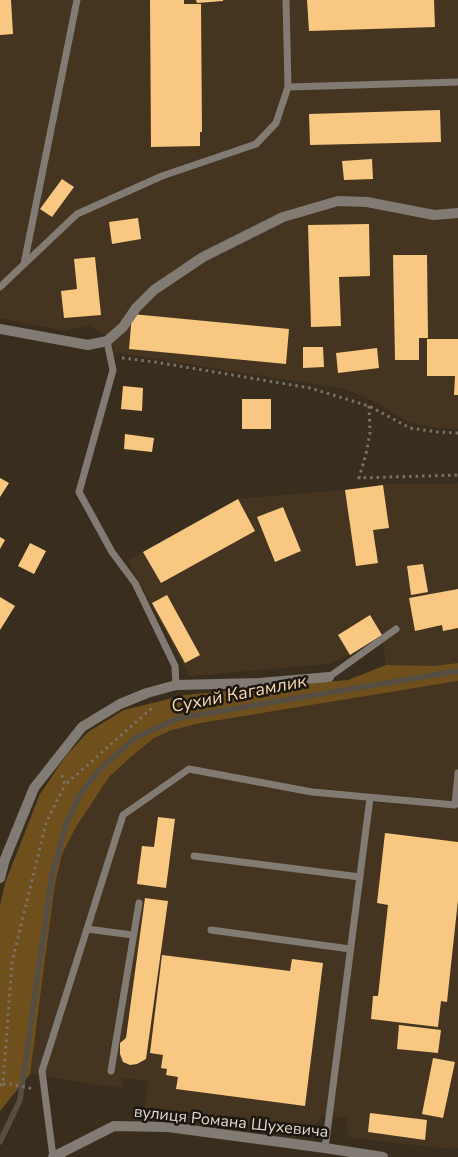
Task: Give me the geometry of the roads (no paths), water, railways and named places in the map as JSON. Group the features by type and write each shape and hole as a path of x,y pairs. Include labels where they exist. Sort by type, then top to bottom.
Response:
{"street":[{"path":"0,330 88,345 106,341 123,327 136,308 154,290 203,257 283,218 338,200 367,202 434,215 458,213"},
{"path":"0,878 5,859 34,788 82,728 120,704 147,693 176,685 260,683 329,677"},
{"name":"вулиця Романа Шухевича","path":"53,1157 114,1126 168,1127 383,1157"}],"lane":[{"path":"24,264 76,0"},
{"path":"0,287 77,214 162,176 256,144 276,123 288,87 286,0"},
{"path":"288,87 458,82"},
{"path":"106,341 113,370 79,492 112,552 135,583 175,666 176,685"},
{"path":"329,677 396,629"},
{"path":"53,1157 42,1071 123,815 189,769 312,792 455,805 458,773"},
{"path":"325,1148 370,798"},
{"path":"194,856 360,877"},
{"path":"111,1071 139,903"},
{"path":"87,929 133,935"},
{"path":"211,930 350,949"}],"waterway":[{"name":"Сухий Кагамлик","path":"0,1142 20,1100 52,874 67,821 81,793 101,768 135,738 179,718 458,671"}]}
